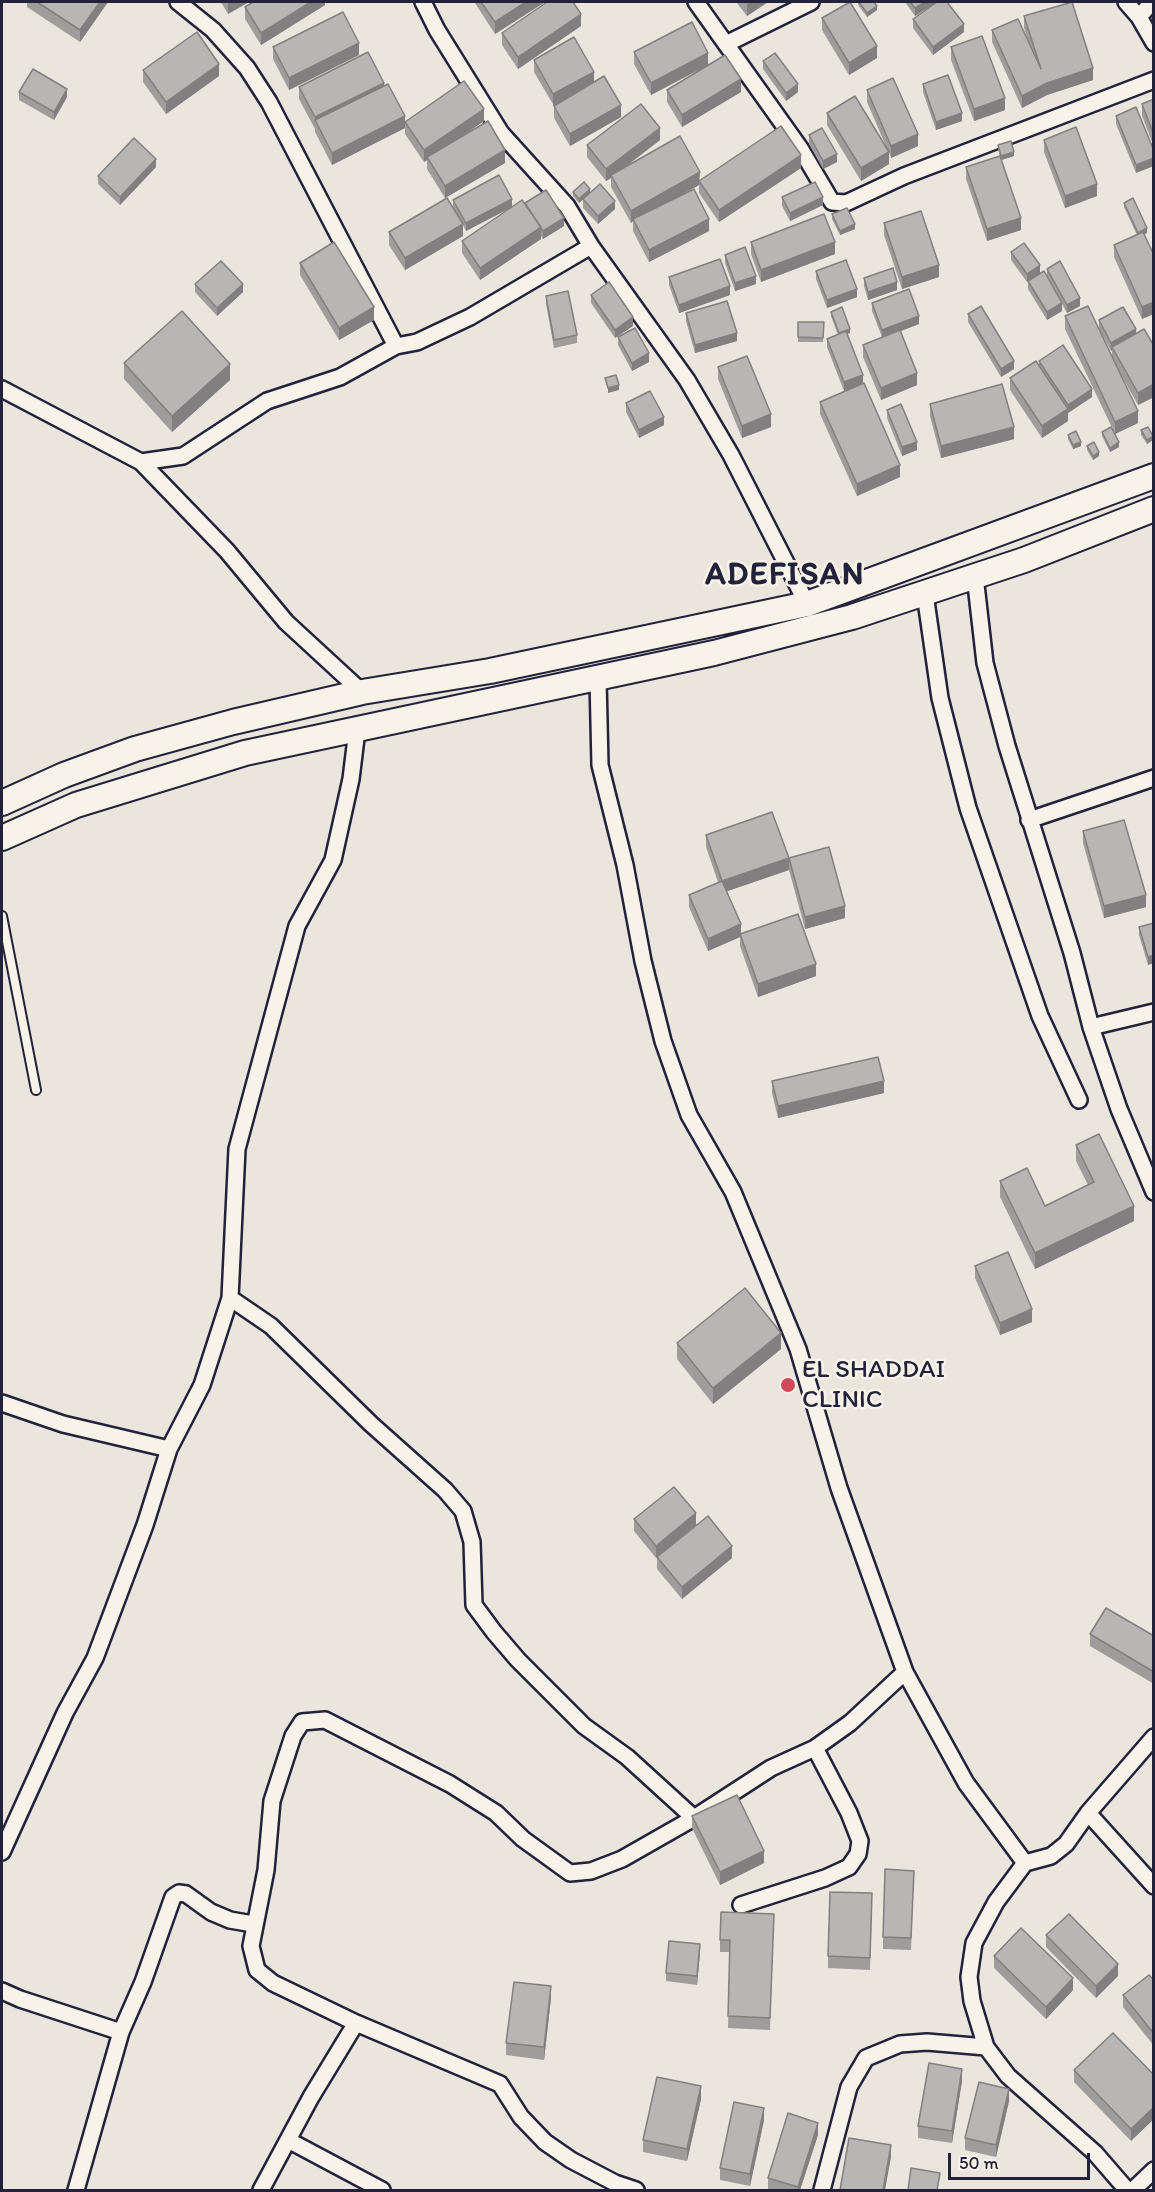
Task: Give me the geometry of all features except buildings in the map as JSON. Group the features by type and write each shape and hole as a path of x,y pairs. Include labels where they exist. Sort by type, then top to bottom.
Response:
{"main road":[{"path":"2,803 64,775 135,749 233,722 362,692 490,670 807,604 1154,476"},
{"path":"2,838 76,805 245,753 598,679 790,634 925,594 1024,560 1154,509"}],"street":[{"path":"178,2 213,30 247,68 269,102 396,346"},
{"path":"423,2 437,30 501,133 567,206 591,246 687,380 731,455 807,604"},
{"path":"696,2 728,43 800,148 832,202 846,204 904,176 1154,80"},
{"path":"728,43 811,2"},
{"path":"1126,2 1139,17 1154,43"},
{"path":"1139,17 1152,2"},
{"path":"141,462 183,456 267,400 340,377 396,346 417,342 470,317 591,246"},
{"path":"2,389 141,462 227,551 286,622 362,692"},
{"path":"975,576 986,663 1029,820 1072,953 1091,1027 1119,1108 1154,1192"},
{"path":"925,594 940,698 968,808 1040,1016 1079,1100"},
{"path":"598,679 600,765 625,865 643,961 663,1041 689,1115 733,1192 798,1349 839,1488 905,1672 966,1783 1025,1863"},
{"path":"2,1852 65,1713 95,1658 145,1526 169,1449 202,1385 230,1298 237,1149 297,926 333,860 351,779 357,730"},
{"path":"1029,820 1154,778"},
{"path":"1091,1027 1154,1012"},
{"path":"230,1298 271,1326 380,1433 445,1490 463,1511 472,1542 474,1605 494,1632 518,1660 584,1726 627,1757 694,1818"},
{"path":"2,1402 63,1424 169,1449"},
{"path":"636,2190 615,2183 571,2160 545,2142 521,2117 500,2084 356,2023 263,1977 257,1970 251,1946 266,1870 272,1801 293,1736 302,1722 309,1719 325,1720 450,1784 496,1813 545,1857 570,1873 591,1871 622,1859 694,1818 771,1768 814,1748 850,1723 905,1672"},
{"path":"1127,2190 1095,2153 1008,2076 986,2047 972,2001 969,1977 974,1943 996,1902 1025,1863 1051,1856 1066,1844 1088,1814 1154,1737"},
{"path":"741,1905 825,1878 849,1867 858,1854 860,1841 849,1813 814,1748"},
{"path":"1088,1814 1154,1886"},
{"path":"76,2190 121,2032 143,1982 173,1897 179,1893 186,1894 211,1912 230,1920 254,1924"},
{"path":"2,1991 121,2032"},
{"path":"261,2190 356,2023"},
{"path":"822,2190 849,2087 866,2058 900,2044 927,2042 986,2047"},
{"path":"288,2140 382,2190"},
{"path":"1133,2190 1154,2170"}],"lane":[{"path":"2,916 36,1090"}],"place":[{"name":"EL SHADDAI CLINIC","path":"788,1385"}],"district":[{"name":"ADEFISAN","path":"785,576"}]}
